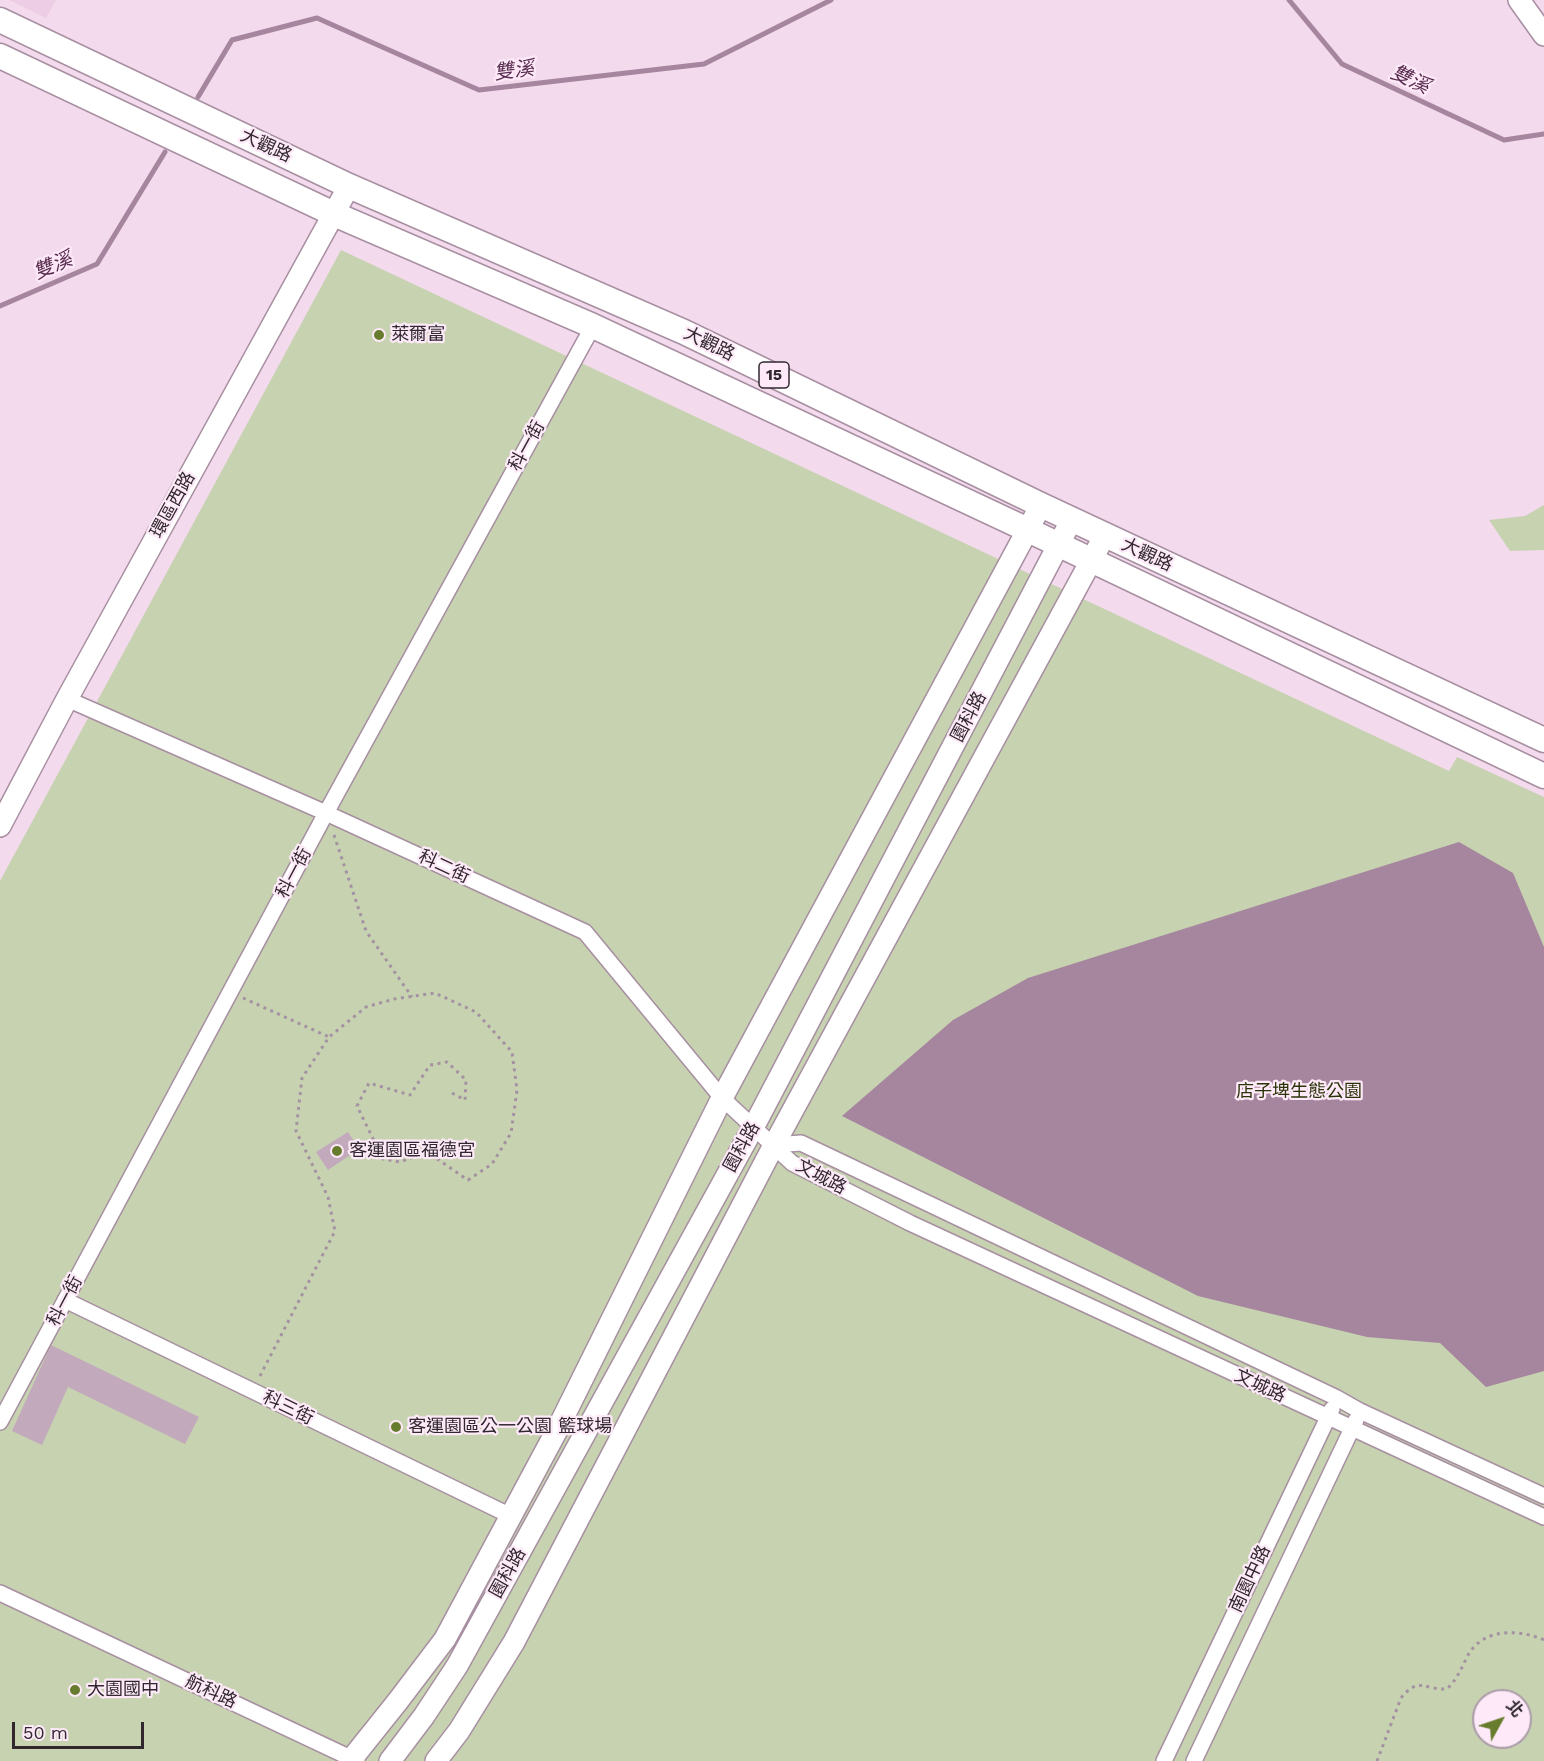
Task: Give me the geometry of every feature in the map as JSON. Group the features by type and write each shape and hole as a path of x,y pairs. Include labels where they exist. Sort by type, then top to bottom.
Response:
{"main road":[{"name":"大觀路","path":"0,20 349,186 684,332 1041,505 1544,740"},
{"name":"大觀路","path":"0,56 334,214 593,326 1092,560 1544,776"}],"street":[{"path":"1519,0 1544,35"},
{"name":"環區西路","path":"0,826 67,699 349,186"},
{"name":"科一街","path":"0,1422 326,813 593,326"},
{"path":"353,1760 445,1639 557,1430 722,1098 1041,505"},
{"name":"園科路","path":"390,1761 424,1716 457,1666 753,1128 1072,519"},
{"path":"436,1761 459,1731 514,1642 774,1145 1105,535"},
{"name":"科二街","path":"67,699 326,813 585,932 722,1098 774,1145"},
{"name":"文城路","path":"774,1145 801,1143 1360,1411 1544,1496"},
{"name":"文城路","path":"774,1145 792,1163 910,1223 1544,1517"},
{"name":"科三街","path":"65,1300 511,1516"},
{"name":"南園中路","path":"1164,1761 1337,1398"},
{"name":"南園中路","path":"1194,1761 1360,1411"},
{"name":"航科路","path":"0,1593 353,1760"}],"path":[{"path":"326,813 366,931 412,997"},
{"path":"231,992 329,1037"},
{"path":"252,1391 335,1231 328,1197 296,1131 302,1078 329,1037 366,1008 394,999 435,993 476,1012 512,1052 517,1090 511,1133 492,1164 468,1180 427,1152 400,1162 382,1160 357,1106 369,1083 410,1095 430,1065 447,1062 466,1080 465,1100 452,1093"},
{"path":"1377,1761 1401,1698 1408,1690 1416,1685 1447,1689 1455,1681 1471,1649 1484,1638 1501,1633 1519,1632 1544,1640"}],"shaded area":[{"path":"9,0 56,0 46,18"},
{"name":"店子埤生態公園","path":"1459,842 1513,873 1544,947 1544,1371 1486,1387 1440,1343 1367,1337 1198,1296 842,1116 953,1020 1028,978"}],"green space":[{"path":"341,250 1449,771 1457,757 1544,797 1544,1761 0,1761 0,881"},
{"path":"1544,505 1544,550 1510,551 1489,520 1525,516"}],"building":[{"name":"客運園區福德宮","path":"348,1132 359,1149 328,1170 316,1152"},
{"path":"51,1345 199,1417 185,1444 68,1387 42,1445 12,1431"}],"waterway":[{"name":"雙溪","path":"198,97 232,40 317,18 479,90 704,64 831,0"},
{"name":"雙溪","path":"1289,0 1342,64 1504,140 1544,134"},
{"name":"雙溪","path":"0,306 97,264 165,152"}],"place":[{"name":"萊爾富","path":"379,335"},
{"name":"客運園區福德宮","path":"337,1151"},
{"name":"客運園區公一公園 籃球場","path":"396,1427"},
{"name":"大園國中","path":"75,1690"}]}
